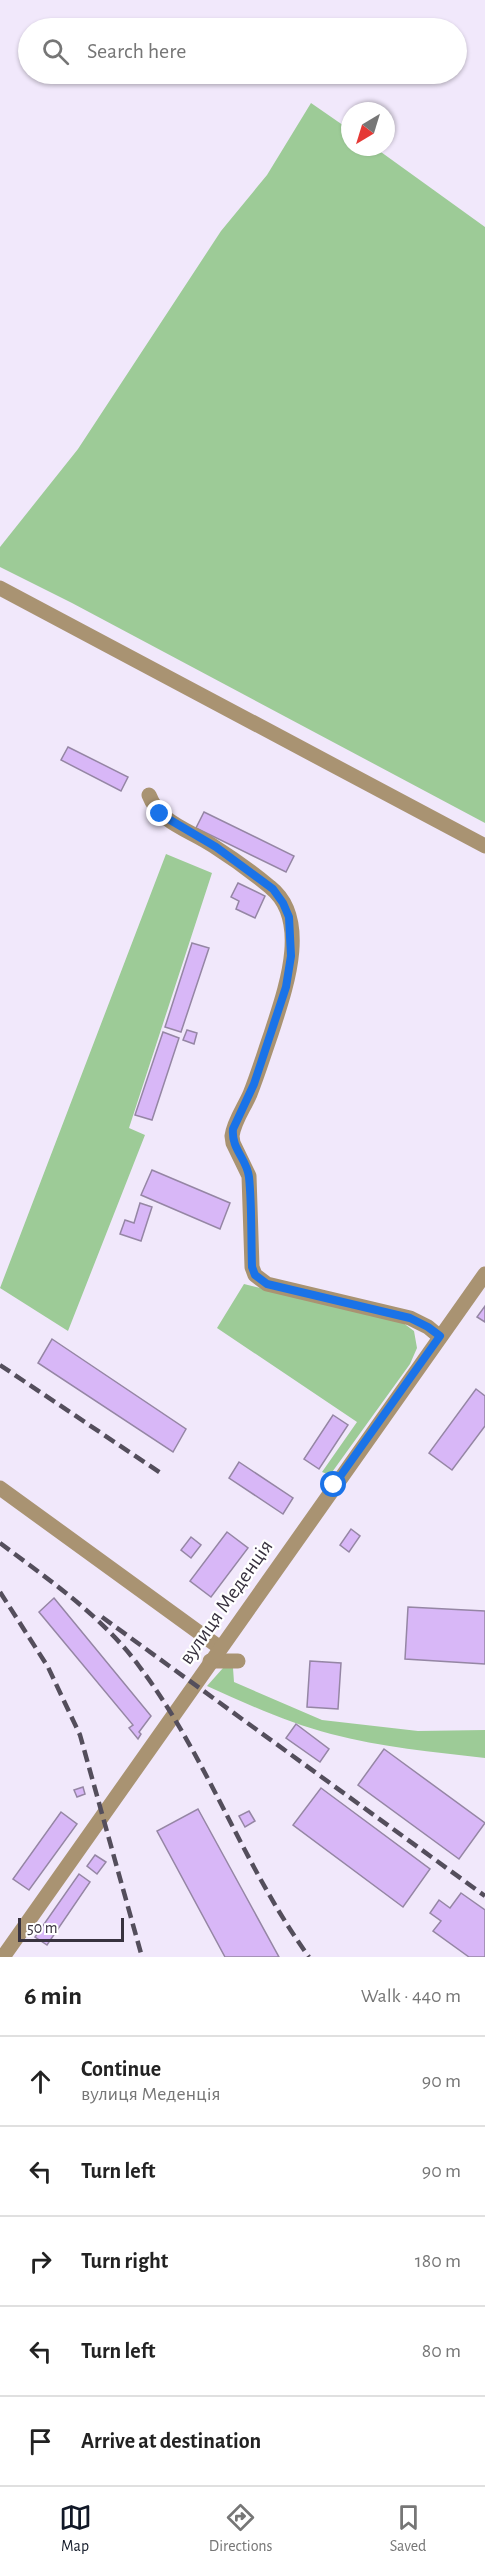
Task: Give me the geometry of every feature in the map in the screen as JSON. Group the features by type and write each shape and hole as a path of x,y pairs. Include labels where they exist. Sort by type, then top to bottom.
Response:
{"street":[{"path":"0,588 485,846"},
{"path":"149,795 153,806 170,822 216,847 273,889 289,917 291,956 286,987 254,1084 233,1129 232,1136 233,1143 249,1176 252,1267 255,1275 267,1284 410,1318 440,1336"},
{"name":"вулиця Меденція","path":"3,1957 219,1647 485,1274"},
{"path":"0,1488 219,1647"},
{"path":"210,1661 238,1661"}],"green space":[{"path":"311,103 341,124 341,156 386,156 485,227 485,823 0,567 0,547 78,449 221,231 267,175"},
{"path":"166,854 212,873 129,1128 145,1135 68,1331 0,1288"},
{"path":"244,1284 402,1322 414,1331 417,1348 410,1364 330,1475 322,1472 357,1422 217,1328"},
{"path":"223,1668 233,1668 234,1682 322,1720 418,1731 485,1730 485,1758 407,1749 331,1734 299,1724 207,1686"}],"building":[{"path":"68,747 128,777 121,791 61,760"},
{"path":"204,812 294,856 286,872 196,828"},
{"path":"238,883 265,896 255,918 236,909 239,901 231,897"},
{"path":"192,943 209,948 181,1032 165,1027"},
{"path":"187,1030 197,1033 194,1044 183,1040"},
{"path":"163,1032 179,1038 152,1120 135,1115"},
{"path":"152,1170 230,1203 220,1229 141,1195"},
{"path":"140,1203 152,1207 141,1241 120,1234 125,1220 134,1223"},
{"path":"485,1306 485,1322 477,1317"},
{"path":"52,1339 186,1429 173,1452 38,1363"},
{"path":"476,1389 485,1396 485,1426 452,1470 429,1453"},
{"path":"333,1415 348,1425 319,1469 304,1459"},
{"path":"239,1462 293,1498 283,1514 229,1478"},
{"path":"351,1529 360,1536 349,1552 340,1545"},
{"path":"227,1532 248,1548 211,1597 190,1581"},
{"path":"191,1537 201,1545 191,1558 181,1550"},
{"path":"54,1598 151,1716 139,1732 141,1734 138,1739 129,1728 133,1725 39,1612"},
{"path":"408,1607 485,1611 485,1664 405,1659"},
{"path":"310,1661 341,1663 338,1709 307,1707"},
{"path":"296,1724 329,1749 320,1762 286,1738"},
{"path":"384,1749 485,1823 459,1859 358,1785"},
{"path":"83,1787 85,1794 77,1797 74,1790"},
{"path":"321,1788 430,1869 403,1907 293,1825"},
{"path":"198,1809 279,1957 225,1957 157,1831"},
{"path":"249,1811 255,1821 245,1827 239,1816"},
{"path":"61,1812 77,1824 29,1890 13,1879"},
{"path":"95,1855 106,1862 97,1874 87,1866"},
{"path":"79,1874 90,1882 47,1945 35,1937"},
{"path":"461,1893 485,1910 485,1957 469,1957 433,1931 441,1921 430,1913 439,1900 450,1908"}],"railway":[{"path":"0,1365 162,1474"},
{"path":"0,1543 92,1615 139,1666 185,1737 264,1886 309,1957"},
{"path":"0,1592 48,1667 80,1735 142,1957"},
{"path":"102,1617 485,1896"}],"route":[{"path":"160,814 170,822 216,847 273,889 289,917 292,932 291,956 286,987 254,1084 233,1129 232,1136 233,1143 247,1167 249,1176 252,1267 255,1275 267,1284 410,1318 440,1336 334,1485"}]}
